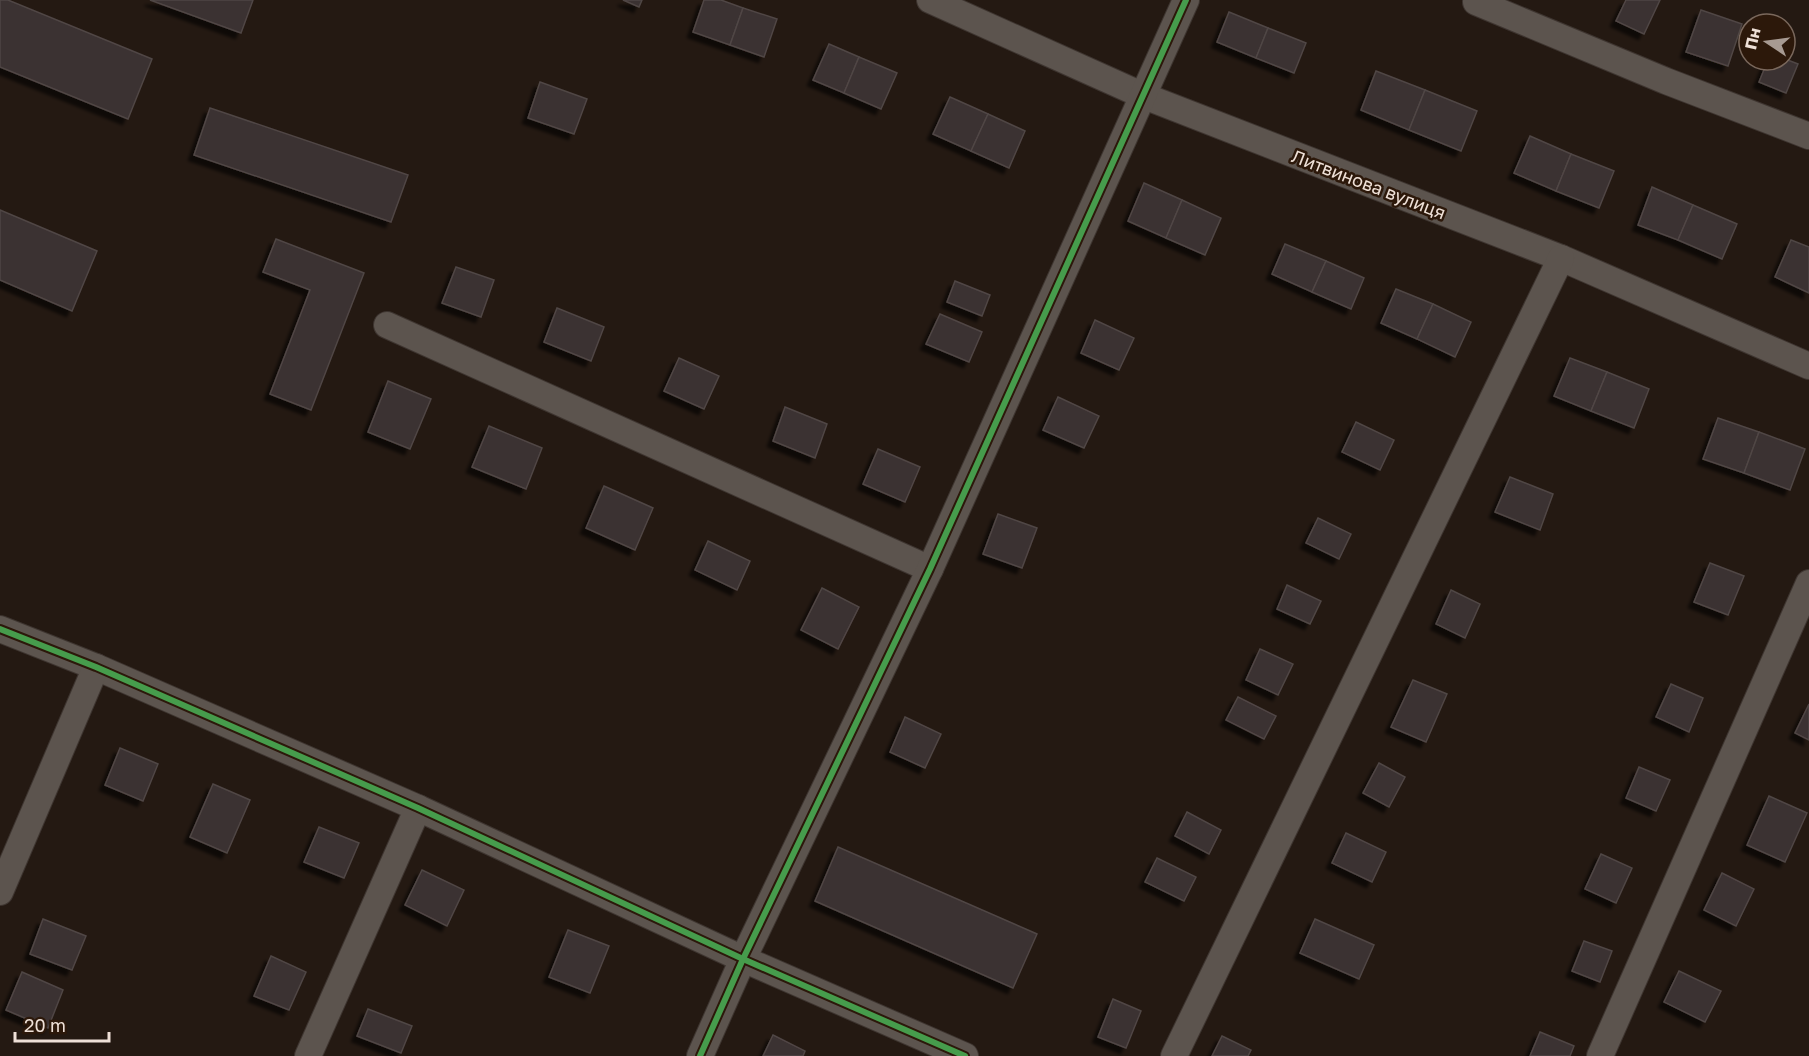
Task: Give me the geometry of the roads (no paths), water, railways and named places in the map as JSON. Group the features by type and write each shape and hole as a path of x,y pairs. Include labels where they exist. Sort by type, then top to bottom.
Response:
{"street":[{"name":"Литвинова вулиця","path":"930,0 1143,96 1561,258 1809,366"},
{"path":"699,1056 743,959 930,569 1186,0"},
{"path":"1476,2 1666,81 1809,136"},
{"path":"1174,1056 1561,258"},
{"path":"387,325 930,569"},
{"path":"1600,1056 1809,583"},
{"path":"0,629 96,667 418,808 743,959 965,1056"},
{"path":"0,892 96,667"},
{"path":"308,1056 418,808"}]}
